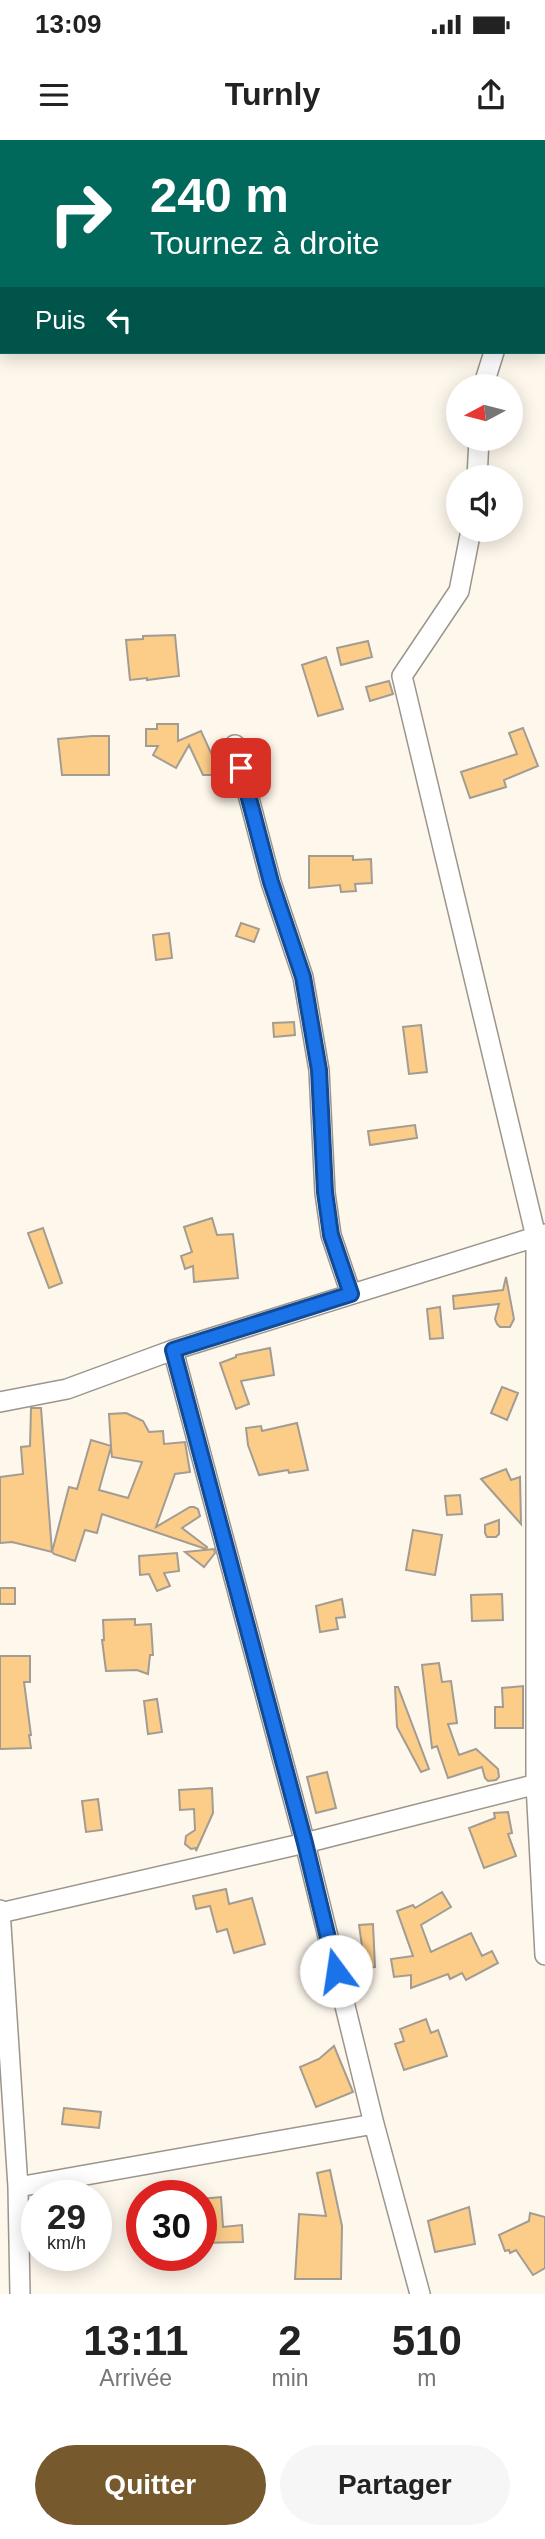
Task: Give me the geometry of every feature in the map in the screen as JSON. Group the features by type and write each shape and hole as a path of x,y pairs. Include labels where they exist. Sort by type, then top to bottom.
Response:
{"street":[{"path":"487,374 493,354"},
{"path":"469,542 459,591 402,676 541,1236 540,1783 545,1955"},
{"path":"235,745 271,882 303,977 319,1070 325,1192 331,1235 351,1294"},
{"path":"0,1402 67,1389 173,1350 541,1236"},
{"path":"173,1350 305,1843 374,2124 420,2294"},
{"path":"20,2294 18,2187 5,2026 0,1912 305,1843 540,1783"},
{"path":"18,2187 374,2124"}],"building":[{"path":"175,635 179,676 130,680 126,640 143,639 143,636"},
{"path":"368,641 372,657 341,665 337,648"},
{"path":"326,657 343,709 318,716 302,665"},
{"path":"389,681 393,694 370,701 366,687"},
{"path":"157,724 178,724 178,741 201,731 221,775 203,775 189,745 176,768 153,755 158,746 146,746 146,729 157,729"},
{"path":"523,728 538,766 504,780 506,787 470,798 461,772 517,754 509,733"},
{"path":"109,736 109,775 62,775 58,739"},
{"path":"309,856 353,856 353,860 371,859 372,883 355,884 356,891 341,892 340,885 309,888"},
{"path":"241,923 259,929 254,942 236,936"},
{"path":"169,933 172,958 156,960 153,935"},
{"path":"294,1022 295,1035 274,1037 273,1023"},
{"path":"421,1025 427,1072 409,1074 403,1027"},
{"path":"415,1125 417,1138 370,1145 368,1131"},
{"path":"212,1218 217,1235 233,1234 238,1278 194,1282 193,1266 185,1269 181,1256 192,1252 184,1227"},
{"path":"43,1228 62,1283 49,1288 28,1233"},
{"path":"506,1277 514,1319 510,1327 500,1327 497,1324 495,1319 499,1304 454,1309 453,1296 503,1290"},
{"path":"440,1307 443,1338 430,1339 427,1309"},
{"path":"270,1348 274,1375 241,1381 249,1404 236,1409 220,1363 236,1355"},
{"path":"502,1387 518,1393 507,1420 491,1413"},
{"path":"31,1408 41,1408 52,1552 12,1542 0,1543 0,1477 23,1474 21,1447 30,1446"},
{"path":"126,1413 143,1421 149,1432 163,1431 164,1444 185,1442 190,1472 175,1474 156,1527 194,1507 198,1509 200,1516 182,1528 207,1547 206,1549 102,1514 97,1533 85,1530 75,1561 52,1552 69,1487 77,1489 91,1440 111,1446 109,1414","holes":["111,1447 112,1457 142,1462 128,1498 99,1490"]},
{"path":"297,1423 308,1470 259,1475 248,1445 246,1428 261,1426 262,1431"},
{"path":"506,1469 511,1480 520,1477 521,1524 481,1479"},
{"path":"460,1495 462,1514 447,1515 445,1496"},
{"path":"499,1520 499,1534 496,1537 487,1537 485,1525"},
{"path":"413,1530 442,1535 435,1575 406,1570"},
{"path":"214,1549 215,1553 204,1567 185,1552"},
{"path":"177,1553 179,1571 164,1573 170,1586 157,1591 149,1574 140,1575 139,1556"},
{"path":"0,1588 15,1588 15,1604 0,1604"},
{"path":"502,1594 503,1620 472,1621 471,1595"},
{"path":"342,1599 345,1617 336,1618 338,1629 320,1632 316,1606"},
{"path":"135,1619 135,1625 151,1624 153,1655 150,1655 148,1674 137,1670 106,1671 102,1640 103,1620"},
{"path":"0,1656 30,1656 30,1682 24,1682 31,1748 0,1749"},
{"path":"439,1663 442,1682 451,1681 457,1723 448,1724 459,1755 476,1749 498,1769 499,1777 496,1780 488,1781 482,1767 448,1778 437,1746 432,1748 422,1665"},
{"path":"523,1686 523,1728 495,1728 495,1707 503,1707 502,1688"},
{"path":"395,1687 398,1687 429,1769 421,1772 397,1727"},
{"path":"157,1699 162,1732 148,1734 144,1701"},
{"path":"327,1772 336,1808 316,1813 307,1777"},
{"path":"212,1788 213,1813 196,1851 196,1848 191,1849 185,1844 186,1836 195,1830 194,1809 180,1810 179,1790"},
{"path":"98,1799 102,1830 86,1832 82,1801"},
{"path":"508,1812 512,1833 508,1834 516,1856 484,1868 469,1828 495,1818 494,1813"},
{"path":"226,1889 229,1904 252,1898 265,1944 234,1953 227,1929 217,1932 210,1906 196,1909 193,1896"},
{"path":"442,1892 451,1907 421,1925 431,1952 471,1933 482,1956 492,1951 498,1963 466,1980 462,1973 450,1979 448,1974 411,1988 411,1975 394,1977 391,1959 413,1956 397,1911 413,1905 415,1908"},
{"path":"373,1924 375,1967 365,1968 359,1925"},
{"path":"426,2019 431,2033 438,2030 447,2056 404,2070 395,2044 404,2041 400,2029"},
{"path":"334,2046 353,2092 316,2107 300,2067 319,2059"},
{"path":"64,2108 101,2112 99,2128 62,2124"},
{"path":"330,2170 342,2226 341,2279 295,2279 299,2214 326,2216 317,2173"},
{"path":"217,2197 221,2197 223,2227 242,2225 243,2242 217,2243"},
{"path":"469,2207 475,2244 435,2252 428,2221"},
{"path":"530,2213 545,2217 545,2268 533,2275 516,2250 510,2253 509,2250 505,2251 499,2235 529,2221"}],"route":[{"path":"241,768 271,882 303,977 319,1070 325,1192 331,1235 351,1294 173,1350 305,1843 336,1971"}]}
